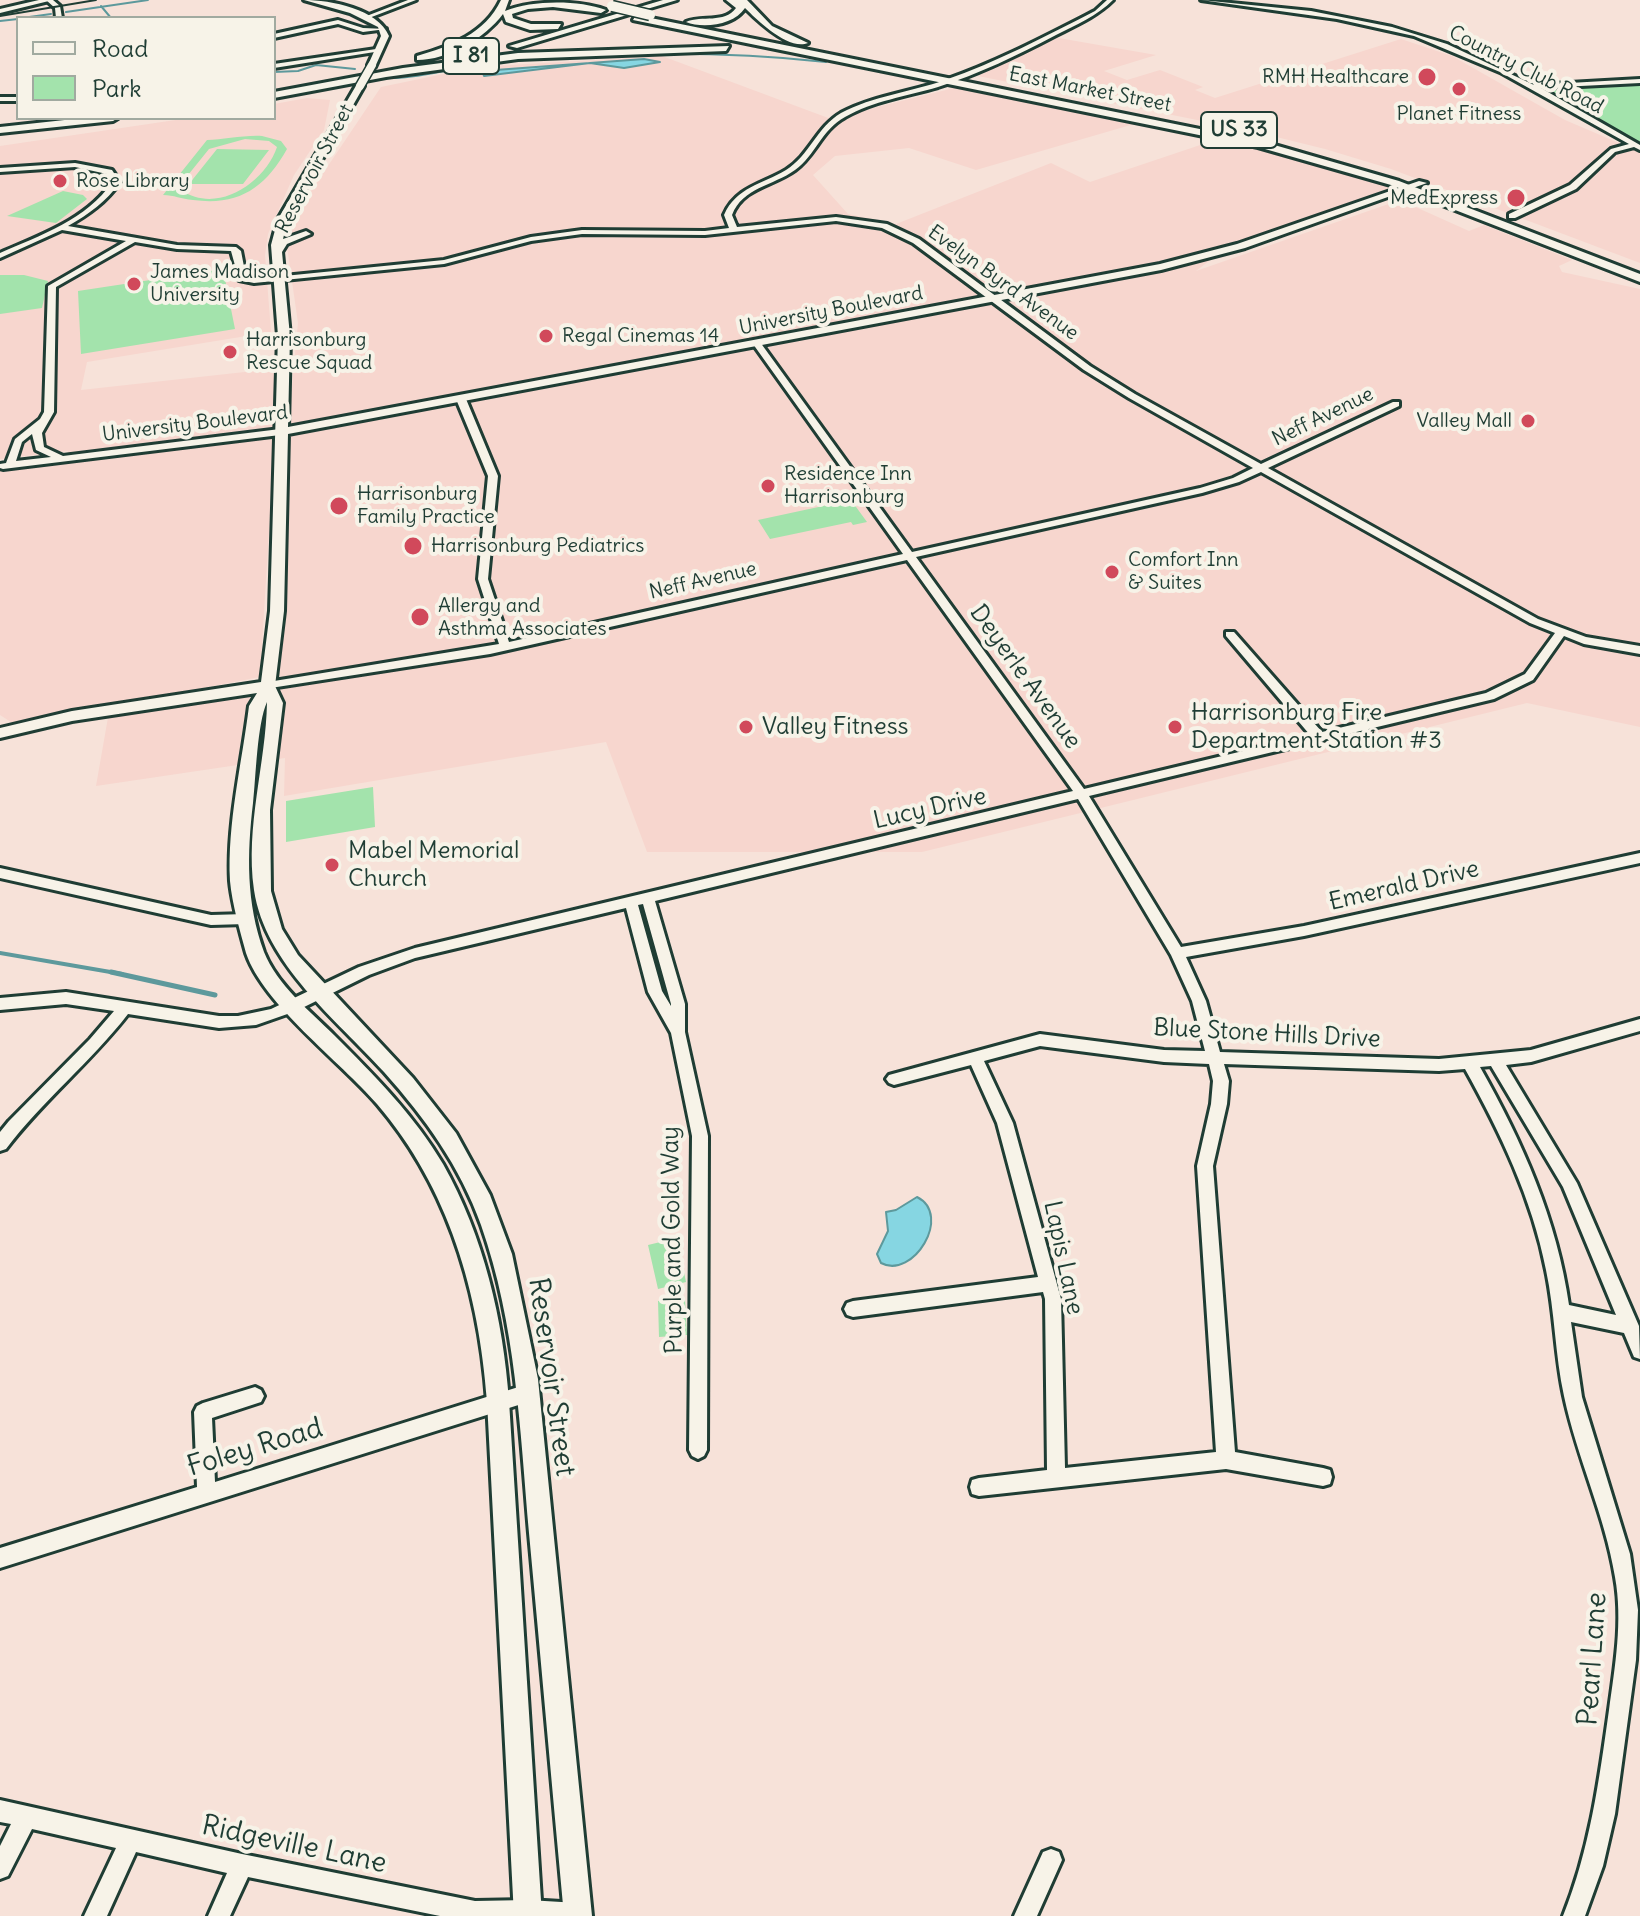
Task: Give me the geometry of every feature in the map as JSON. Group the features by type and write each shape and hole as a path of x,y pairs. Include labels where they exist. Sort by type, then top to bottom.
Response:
{"highway":[{"path":"381,69 467,40 491,24 505,0"},
{"name":"East Market Street","path":"591,0 644,18 736,31 826,54 1132,112 1260,144 1406,187 1640,278"},
{"name":"I 81","path":"499,44 651,0"},
{"path":"673,20 712,22 732,18 742,9 730,0"},
{"path":"742,0 776,32 826,54"},
{"name":"I 81","path":"276,88 510,47 672,1"},
{"path":"578,23 530,27 515,24 507,17 517,7 536,2 580,4"},
{"name":"East Market Street","path":"580,4 644,18 736,31"},
{"path":"736,31 753,13"},
{"path":"612,19 587,30 584,40 601,47 630,48 665,37 662,27 644,18"},
{"path":"381,69 665,48 826,54"},
{"name":"I 81","path":"276,95 474,50"},
{"name":"East Market Street","path":"955,79 1089,108 1179,118 1303,146 1422,183 1640,268"},
{"path":"0,124 35,120"},
{"path":"0,130 94,120"},
{"path":"1546,241 1585,245"},
{"path":"1563,248 1588,250 1640,268"}],"main road":[{"path":"0,11 49,0"},
{"path":"308,0 367,17 383,29"},
{"name":"East Market Street","path":"566,0 580,4"},
{"name":"Reservoir Street","path":"383,29 381,69 360,86 283,221 276,253 284,336 277,607 268,686 257,706 240,841 239,883 256,955 292,1007 385,1099 435,1170 463,1230 480,1282 494,1350 498,1401 528,1913"},
{"name":"University Boulevard","path":"280,432 1209,257 1422,183"},
{"path":"276,253 283,242 306,234 288,230 283,221"},
{"name":"Reservoir Street","path":"268,686 275,703 259,855 260,883 278,941 289,961 321,992 449,1138 481,1195 501,1252 516,1311 528,1393 578,1915"},
{"name":"Neff Avenue","path":"0,733 81,714 268,686"}],"street":[{"path":"49,0 58,7 59,16"},
{"path":"367,17 413,0"},
{"path":"734,230 728,215 733,203 796,166 820,132 834,120 865,106 955,79 1097,12 1110,0"},
{"name":"Country Club Road","path":"1204,0 1352,20 1416,35 1467,53 1637,147"},
{"path":"276,36 338,22 363,30 383,29"},
{"path":"276,66 365,50 380,51"},
{"path":"1531,87 1640,81"},
{"path":"1512,216 1573,187 1613,150 1637,147"},
{"path":"0,170 70,164 97,167 111,173 116,180 111,190 60,227 0,256"},
{"name":"Evelyn Byrd Avenue","path":"133,240 177,247 233,249 237,251 243,279 257,281 449,262 561,233 691,233 819,219 878,224 911,238 1106,380 1526,617 1561,632 1640,650"},
{"path":"60,227 133,240"},
{"path":"67,457 51,456 39,448 37,433 50,408 52,286 133,240"},
{"name":"Deyerle Avenue","path":"757,344 1082,795 1177,953 1208,1025 1221,1081 1205,1166 1226,1460"},
{"path":"461,399 493,476 483,579 505,646"},
{"name":"Neff Avenue","path":"268,686 505,646 1202,490 1262,468 1396,404"},
{"path":"5,466 18,441 43,421"},
{"name":"University Boulevard","path":"5,466 280,432"},
{"name":"Lucy Drive","path":"0,1004 52,998 232,1023 267,1018 357,973 415,953 1505,691 1529,677 1561,632"},
{"path":"1230,634 1319,737"},
{"name":"Emerald Drive","path":"1177,953 1304,931 1640,858"},
{"path":"0,873 211,920 246,919"},
{"name":"Purple and Gold Way","path":"648,898 678,1004 678,1032 700,1136 698,1450"},
{"name":"Purple and Gold Way","path":"631,903 655,992 678,1032"},
{"path":"0,1144 30,1105 98,1042 125,1007"},
{"name":"Blue Stone Hills Drive","path":"894,1079 1040,1040 1164,1056 1216,1059 1470,1064 1570,1047 1640,1025"},
{"name":"Lapis Lane","path":"975,1057 1005,1123 1055,1310 1054,1461 1057,1477"},
{"path":"1496,1062 1569,1183 1640,1351"},
{"name":"Pearl Lane","path":"1470,1064 1518,1157 1537,1205 1552,1258 1573,1397 1612,1521 1626,1579 1629,1625 1602,1826 1592,1872 1574,1916"},
{"path":"853,1309 1049,1283"},
{"path":"1562,1312 1630,1326"},
{"name":"Foley Road","path":"0,1558 528,1393"},
{"path":"206,1492 203,1412 255,1396"},
{"path":"979,1487 1226,1460 1323,1477"},
{"name":"Ridgeville Lane","path":"0,1811 242,1865 475,1912 578,1915"},
{"path":"0,1868 26,1819"},
{"path":"95,1916 130,1841"},
{"path":"1025,1916 1051,1860"},
{"path":"219,1916 242,1865"}],"shaded area":[{"path":"1053,37 1156,55 1104,71 1127,80 1160,70 1203,87 1195,90 1215,98 1401,39 1452,56 1565,120 1640,152 1640,263 1391,169 1325,149 1252,131 978,76"},
{"path":"662,56 839,122 865,110 962,86 1141,122 976,170 909,148 835,156 813,175 848,214 896,224 1051,163 1090,182 1224,137 1398,188 1227,247 1196,271 1400,200 1469,231 1484,225 1572,260 1559,266 1562,272 1640,289 1640,727 1527,703 922,852 647,852 606,742 284,796 285,758 96,786 110,706 14,724 0,715 0,470 275,435 260,677 188,691 264,680 298,323 286,240 293,218 381,87 477,67"},
{"name":"James Madison University","path":"307,98 330,100 324,130 294,175 268,234 265,255 271,332 87,362 81,390 281,368 276,431 67,457 68,451 0,459 0,146 176,120 276,120 276,104"}],"green space":[{"path":"1640,83 1640,146 1535,88"},
{"path":"255,136 281,141 287,149 260,184 237,197 224,200 209,201 163,195 207,140","holes":["245,139 269,141 277,147 271,160 251,183 238,191 210,199 195,197 181,190 180,185 209,149"]},
{"path":"217,149 269,150 243,184 189,184"},
{"path":"63,191 83,195 87,199 56,223 7,216"},
{"path":"223,269 235,329 81,354 78,291"},
{"path":"0,275 24,275 48,281 42,308 0,314"},
{"path":"851,500 867,522 853,525 851,522 770,539 758,520"},
{"path":"373,787 375,827 286,842 286,801"},
{"path":"677,1238 686,1282 658,1289 648,1245"},
{"path":"685,1299 687,1335 659,1337 658,1301"}],"water":[{"path":"644,59 660,62 624,68 590,63"},
{"path":"590,63 484,76 482,71"},
{"path":"917,1197 927,1206 931,1217 930,1230 924,1243 905,1262 893,1266 881,1263 877,1254 888,1231 886,1212 896,1210"}],"waterway":[{"path":"102,7 148,0"},
{"path":"66,12 102,7"},
{"path":"102,7 109,16"},
{"path":"36,16 51,14"},
{"path":"0,21 16,19"},
{"path":"395,78 491,63 617,55 700,54 826,62"},
{"path":"276,72 298,71 316,65 355,69"},
{"path":"0,953 113,972"},
{"path":"113,972 122,974"},
{"path":"113,972 215,995"}],"railway":[{"path":"0,16 96,0"}],"place":[{"name":"RMH Healthcare","path":"1427,77"},
{"name":"Planet Fitness","path":"1459,89"},
{"name":"Rose Library","path":"60,181"},
{"name":"MedExpress","path":"1516,198"},
{"name":"James Madison University","path":"134,284"},
{"name":"Regal Cinemas 14","path":"546,336"},
{"name":"Harrisonburg Rescue Squad","path":"230,352"},
{"name":"Valley Mall","path":"1528,421"},
{"name":"Residence Inn Harrisonburg","path":"768,486"},
{"name":"Harrisonburg Family Practice","path":"339,506"},
{"name":"Harrisonburg Pediatrics","path":"413,546"},
{"name":"Comfort Inn & Suites","path":"1112,572"},
{"name":"Allergy and Asthma Associates","path":"420,617"},
{"name":"Valley Fitness","path":"746,727"},
{"name":"Harrisonburg Fire Department Station #3","path":"1175,727"},
{"name":"Mabel Memorial Church","path":"332,865"}]}
